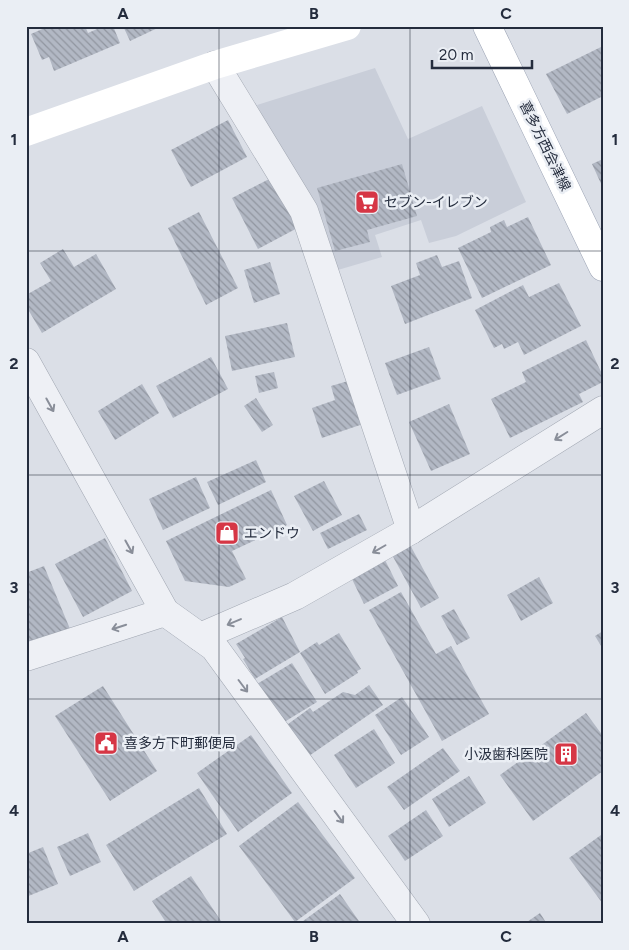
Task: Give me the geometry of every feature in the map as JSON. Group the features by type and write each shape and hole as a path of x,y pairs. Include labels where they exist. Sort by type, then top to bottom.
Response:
{"street":[{"path":"26,132 216,65 347,26"},
{"name":"喜多方西会津線","path":"487,26 603,266"},
{"path":"216,65 304,211 411,530"},
{"path":"26,362 165,612 207,642 416,924"},
{"path":"207,642 295,596 411,530 603,410"},
{"path":"26,657 165,612"}],"shaded area":[{"path":"375,68 408,139 482,106 526,202 456,236 429,243 421,220 375,235 382,257 331,272 306,198 257,105"}],"building":[{"path":"49,26 85,26 88,33 104,26 113,26 120,43 54,71 49,57 42,60 31,34"},
{"path":"123,26 162,26 130,41"},
{"path":"603,46 603,96 567,114 546,74"},
{"path":"228,120 247,157 191,187 171,150"},
{"path":"603,159 603,188 592,164"},
{"name":"セブン-イレブン","path":"402,164 417,216 367,230 370,242 335,251 317,188"},
{"path":"279,174 305,224 258,249 232,198"},
{"path":"199,212 238,288 206,305 168,228"},
{"path":"528,217 551,265 482,298 458,248 491,232 490,227 504,220 507,227"},
{"path":"63,249 74,267 96,254 116,289 42,333 26,306 26,295 51,281 40,263"},
{"path":"437,255 442,267 459,261 472,298 405,324 391,286 420,275 416,263"},
{"path":"270,262 280,294 254,303 244,270"},
{"path":"559,283 581,326 524,355 518,342 504,349 502,344 494,348 475,310 523,285 529,297"},
{"path":"287,323 295,357 232,371 225,336"},
{"path":"586,340 603,376 603,382 579,394 583,402 510,438 491,399 526,382 522,372"},
{"path":"429,347 441,379 397,395 385,363"},
{"path":"211,357 228,389 173,418 156,386"},
{"path":"274,372 278,388 259,393 255,376"},
{"path":"348,381 363,424 322,438 312,408 335,400 331,386"},
{"path":"142,384 159,413 115,440 98,411"},
{"path":"256,398 273,425 262,432 244,406"},
{"path":"449,404 470,454 431,471 409,422"},
{"path":"256,460 266,482 218,505 207,482"},
{"path":"196,477 210,508 163,530 149,499"},
{"path":"324,481 342,515 313,531 294,496"},
{"name":"エンドウ","path":"271,490 287,525 232,551 246,579 229,587 185,581 166,541"},
{"path":"359,514 367,530 328,549 320,533"},
{"path":"105,538 132,591 83,617 55,564"},
{"path":"409,543 439,598 421,608 391,553"},
{"path":"385,560 398,586 364,604 351,577"},
{"path":"44,566 70,629 26,647 26,573"},
{"path":"539,577 553,603 521,621 507,595"},
{"path":"401,592 436,654 451,646 489,714 442,741 369,610"},
{"path":"454,609 470,638 457,645 441,616"},
{"path":"282,617 300,652 255,679 236,644"},
{"path":"603,631 603,649 595,636"},
{"path":"339,633 361,669 357,671 358,673 325,694 300,653 317,642 319,645"},
{"path":"292,663 317,702 281,724 257,684"},
{"path":"369,685 383,705 306,758 284,727 310,708 313,712 343,692 355,695"},
{"path":"103,686 157,771 110,801 55,716"},
{"path":"402,697 429,737 401,755 375,715"},
{"name":"小汲歯科医院","path":"586,713 603,736 603,771 533,821 500,775"},
{"path":"374,729 395,763 356,788 334,755"},
{"path":"251,735 292,793 238,832 197,773"},
{"path":"443,748 460,771 404,810 387,787"},
{"path":"469,776 486,803 449,827 432,799"},
{"path":"199,788 227,834 134,891 106,845"},
{"path":"298,802 355,878 295,922 239,846"},
{"path":"426,810 443,836 405,861 388,836"},
{"path":"88,833 101,862 70,876 57,847"},
{"path":"601,835 603,838 603,904 569,858"},
{"path":"43,847 58,884 26,897 26,854"},
{"path":"191,876 221,921 217,924 167,924 152,901"},
{"path":"340,894 361,924 299,924"},
{"path":"540,913 547,924 524,924"}],"place":[{"name":"セブン-イレブン","path":"367,202"},
{"name":"エンドウ","path":"227,533"},
{"name":"喜多方下町郵便局","path":"106,743"},
{"name":"小汲歯科医院","path":"566,754"}]}
